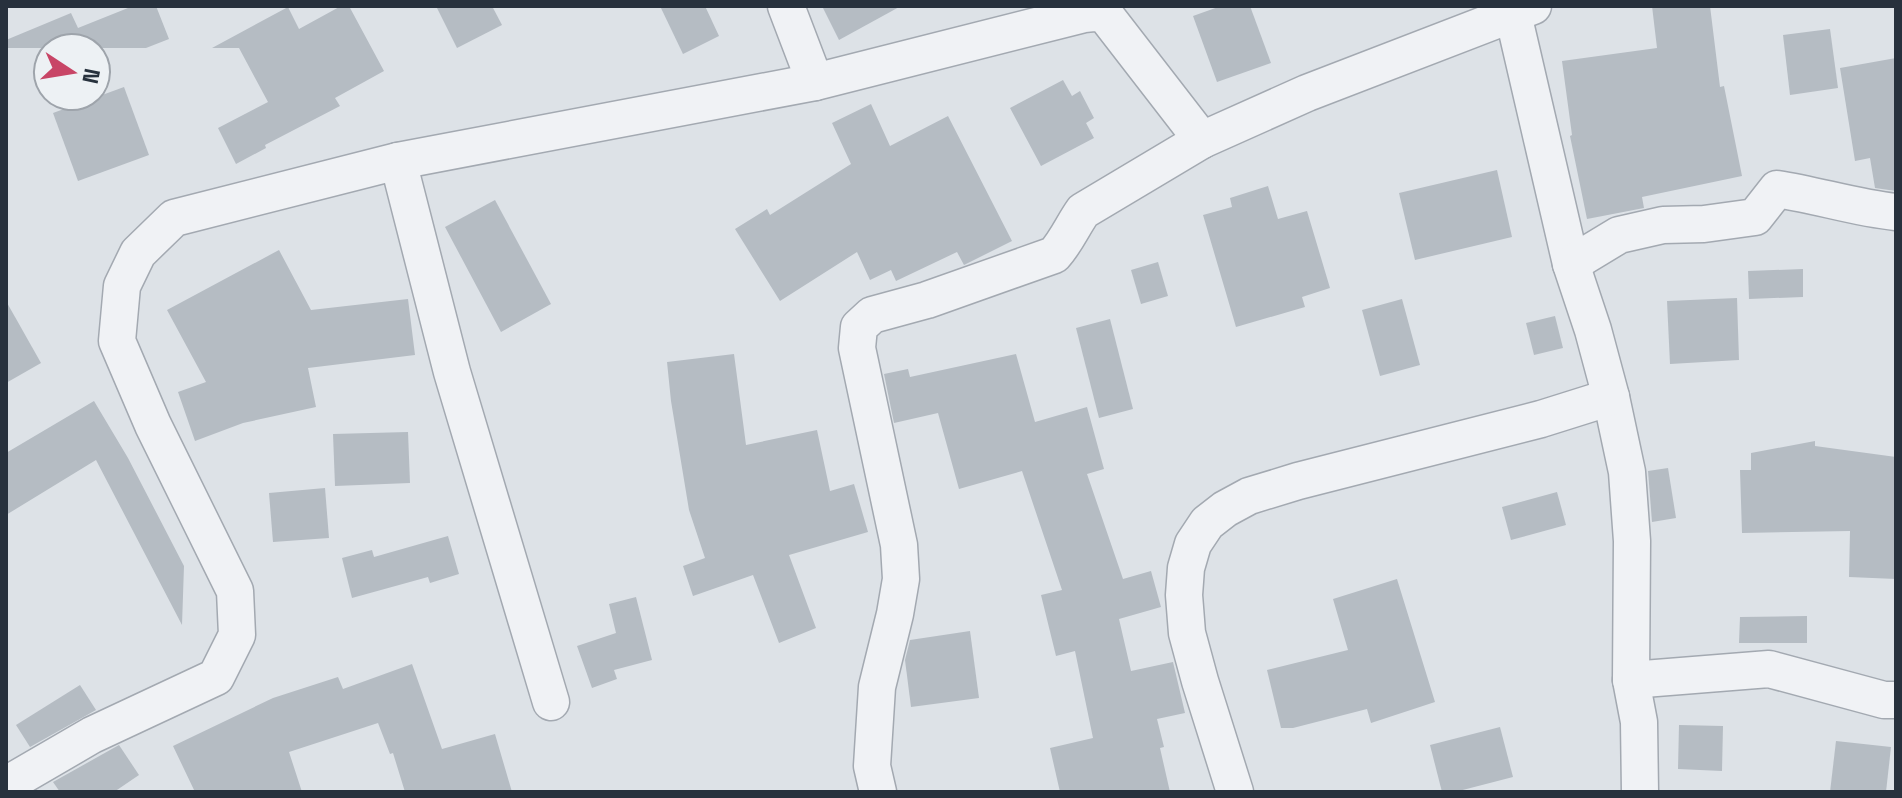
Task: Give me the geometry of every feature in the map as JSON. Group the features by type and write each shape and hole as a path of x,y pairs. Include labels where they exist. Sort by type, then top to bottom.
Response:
{"street":[{"path":"786,6 815,82"},
{"path":"878,792 872,766 877,687 901,579 899,545 857,348 859,327 872,315 927,300 1054,255 1083,211 1202,140 1307,93 1523,10 1571,264 1593,330 1627,472 1632,541 1631,680 1639,722 1640,792"},
{"path":"6,785 92,735 216,677 237,635 235,591 153,425 117,341 122,286 138,253 174,218 398,161 815,82 1084,14 1103,12 1202,140"},
{"path":"398,161 452,372 551,702"},
{"path":"1571,264 1619,235 1663,225 1704,224 1755,217 1777,189 1896,212"},
{"path":"1235,792 1187,633 1184,595 1186,568 1193,544 1207,523 1249,496 1541,419 1611,397"},
{"path":"1631,680 1769,669 1884,700 1896,700"}],"building":[{"path":"133,6 156,6 169,39 146,48 112,48 112,32 32,32 32,48 6,48 6,40 71,13 78,28"},
{"path":"341,6 349,6 384,71 335,98 340,106 265,145 266,148 236,164 218,128 268,102 239,48 212,48 288,7 299,29"},
{"path":"436,6 492,6 502,25 457,48"},
{"path":"660,6 705,6 719,36 683,54"},
{"path":"822,6 901,6 839,40"},
{"path":"1221,6 1250,6 1271,63 1217,82 1193,16"},
{"path":"1652,6 1710,6 1720,87 1724,86 1742,176 1642,197 1644,208 1587,219 1570,136 1562,61 1657,48"},
{"path":"1830,29 1838,88 1790,95 1783,35"},
{"path":"1896,58 1896,191 1875,188 1870,158 1855,161 1840,68"},
{"path":"1063,80 1072,96 1080,91 1094,118 1086,123 1094,138 1041,166 1010,108"},
{"path":"124,87 149,155 78,181 53,113 112,112 112,91"},
{"path":"871,104 890,146 948,116 1012,241 964,265 957,252 896,281 891,270 870,280 857,252 780,301 735,229 767,209 770,215 851,164 832,123"},
{"path":"1497,170 1512,237 1415,260 1399,193"},
{"path":"1268,186 1278,219 1307,211 1330,288 1302,297 1305,307 1236,327 1203,215 1232,207 1230,198"},
{"path":"495,200 551,304 501,332 445,227"},
{"path":"279,250 311,310 408,299 415,355 308,368 316,407 243,423 195,441 178,392 206,382 167,310"},
{"path":"1158,262 1168,296 1141,304 1131,270"},
{"path":"1803,269 1803,297 1749,299 1748,271"},
{"path":"1737,298 1739,360 1670,364 1667,301"},
{"path":"1402,299 1420,365 1380,376 1362,310"},
{"path":"6,301 41,363 6,383"},
{"path":"1555,316 1563,348 1534,355 1526,323"},
{"path":"1110,319 1133,409 1099,418 1076,328"},
{"path":"734,354 746,445 817,430 830,491 854,484 868,532 789,555 816,628 779,643 753,575 693,596 683,566 705,558 689,510 667,362"},
{"path":"1016,354 1035,422 1087,407 1104,469 1087,474 1123,579 1151,571 1161,607 1119,619 1131,671 1173,662 1185,713 1157,719 1170,792 1060,792 1050,748 1093,738 1075,651 1056,656 1041,595 1062,590 1022,471 959,489 938,413 894,423 884,374 908,369 910,377"},
{"path":"94,401 128,458 184,566 182,625 96,460 6,515 6,453"},
{"path":"408,432 410,483 335,486 333,434"},
{"path":"1815,441 1815,446 1896,457 1896,579 1849,577 1850,531 1742,533 1740,470 1751,470 1751,453"},
{"path":"1668,468 1676,518 1652,522 1648,471"},
{"path":"325,488 329,538 273,542 269,493"},
{"path":"1557,492 1566,525 1511,540 1502,507"},
{"path":"448,536 459,574 430,583 428,577 352,598 342,558 372,550 374,557"},
{"path":"1397,579 1435,702 1371,723 1367,709 1293,728 1281,728 1267,670 1348,650 1333,599"},
{"path":"636,597 652,660 614,670 617,679 592,688 577,646 616,633 609,604"},
{"path":"1807,616 1807,643 1739,643 1740,617"},
{"path":"970,631 979,698 911,707 905,660 910,640"},
{"path":"412,664 442,749 495,734 512,792 405,792 393,753 390,754 378,723 289,752 302,792 195,792 173,746 273,698 338,677 343,689"},
{"path":"80,685 96,710 30,747 16,725"},
{"path":"1679,725 1723,726 1722,771 1678,769"},
{"path":"1500,727 1513,777 1455,792 1442,792 1430,745"},
{"path":"1836,741 1891,747 1886,792 1830,792"},
{"path":"119,745 139,775 114,792 60,792 53,782"}]}
